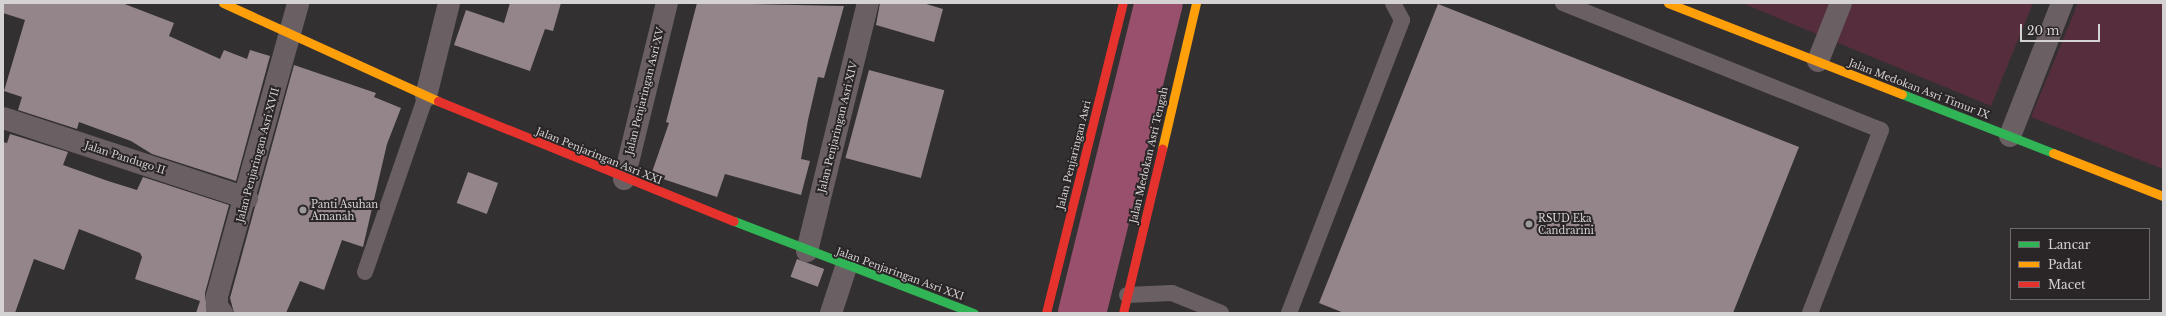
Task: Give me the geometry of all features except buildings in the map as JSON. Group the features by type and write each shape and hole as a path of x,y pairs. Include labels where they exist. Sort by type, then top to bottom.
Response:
{"street":[{"name":"Jalan Penjaringan Asri XXI","path":"223,3 426,96 624,179 846,267 974,313"},
{"name":"Jalan Penjaringan Asri XVII","path":"220,310 217,296 247,198 291,35 298,3"},
{"path":"426,96 449,3"},
{"name":"Jalan Penjaringan Asri XV","path":"624,179 666,3"},
{"name":"Jalan Penjaringan Asri XIV","path":"807,251 868,3"},
{"name":"Jalan Penjaringan Asri","path":"1046,313 1123,3"},
{"name":"Jalan Medokan Asri Tengah","path":"1123,313 1196,3"},
{"name":"Jalan Medokan Asri Timur IX","path":"1668,3 2163,196"},
{"path":"1818,61 1841,3"},
{"path":"2010,136 2062,3"},
{"name":"Jalan Pandugo II","path":"3,118 247,198"},
{"path":"831,313 846,267"}],"lane":[{"path":"1289,313 1402,20 1393,3"},
{"path":"1563,3 1880,130 1810,313"},
{"path":"366,272 426,96"},
{"path":"1127,295 1172,293 1221,313"}],"shaded area":[{"path":"1742,3 2033,3 1991,106"},
{"path":"2078,3 2163,3 2163,169 2031,117"}],"waterway":[{"path":"1082,313 1159,3"}],"traffic: fast":[{"path":"1902,94 2053,153"},
{"path":"734,221 974,313"}],"traffic: slow":[{"path":"223,3 438,101"},
{"path":"1162,149 1196,3"},
{"path":"1668,3 1902,94"},
{"path":"2053,153 2163,196"}],"traffic: jam":[{"path":"1046,313 1123,3"},
{"path":"438,101 734,221"},
{"path":"1123,313 1162,149"}],"place":[{"name":"Panti Asuhan Amanah","path":"303,210"},
{"name":"RSUD Eka Candrarini","path":"1529,224"}]}
